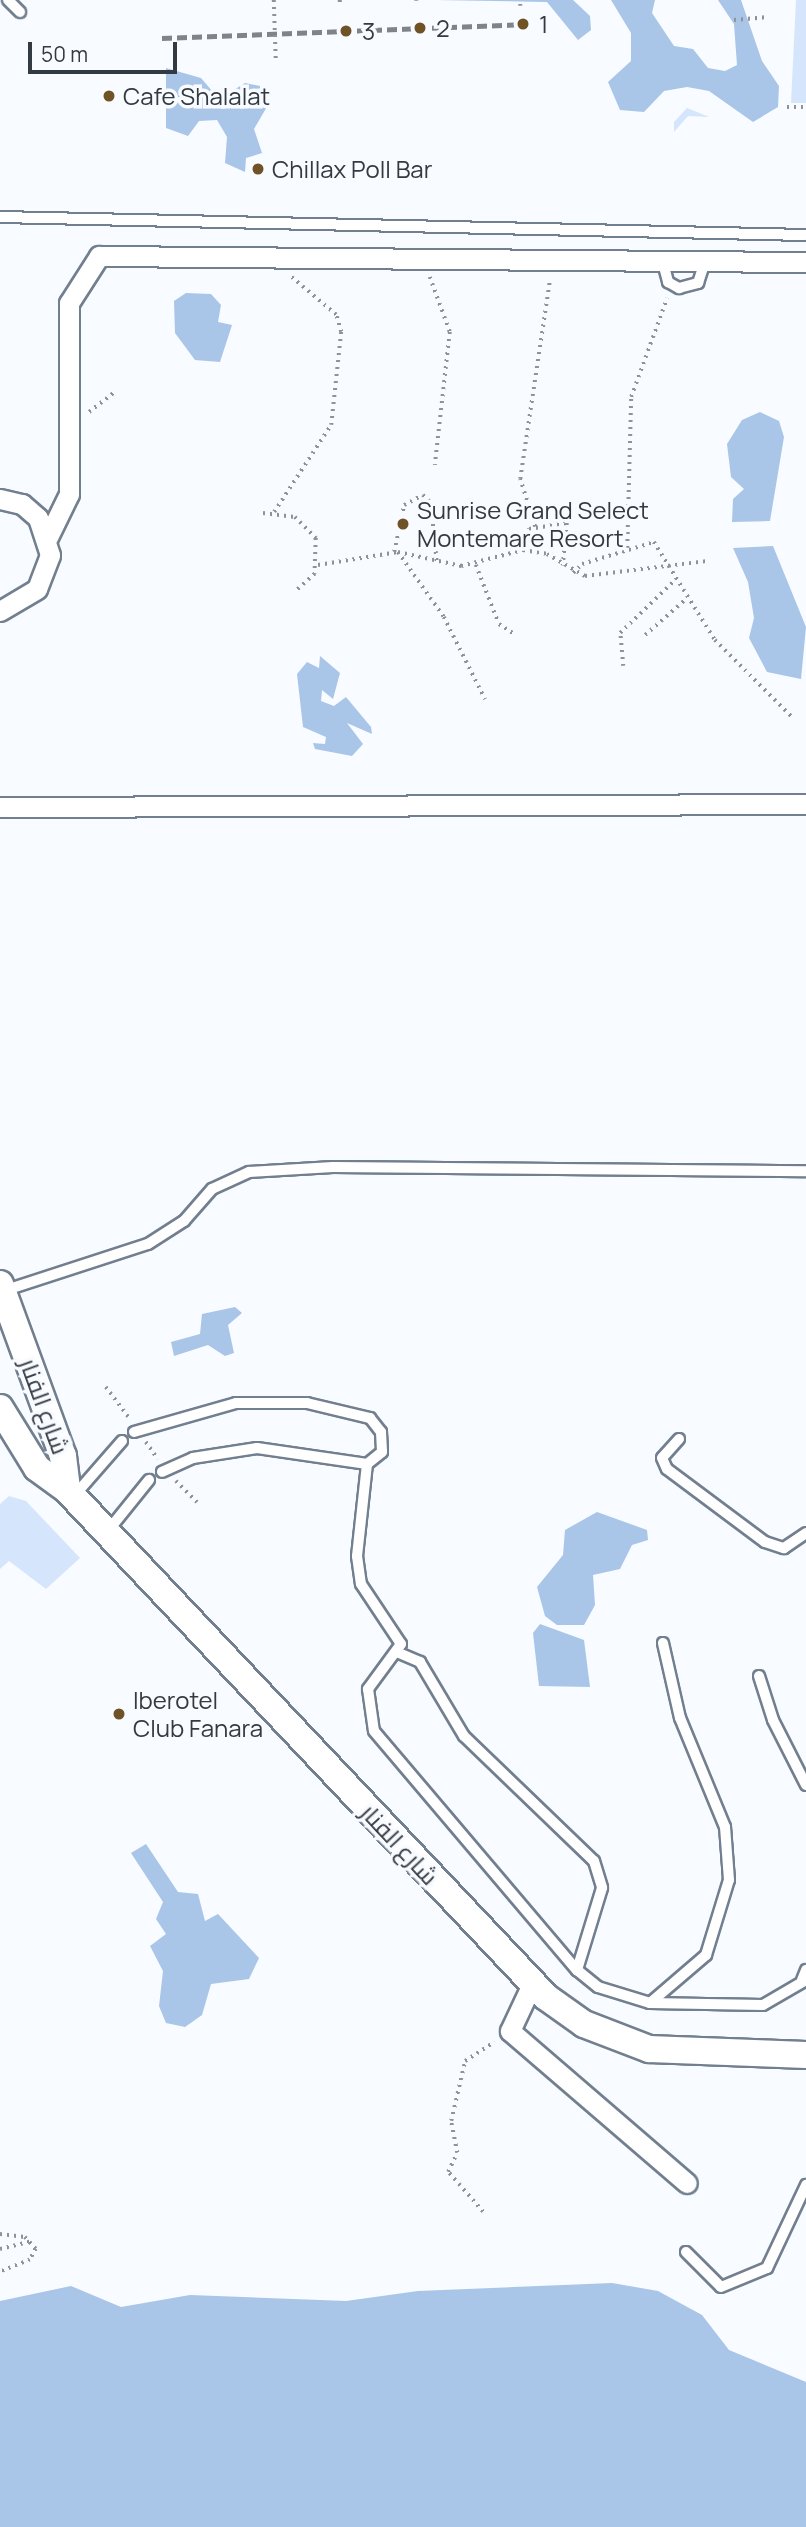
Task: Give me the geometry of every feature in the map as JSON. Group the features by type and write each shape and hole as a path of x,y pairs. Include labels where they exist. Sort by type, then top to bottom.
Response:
{"street":[{"path":"48,537 68,503 69,303 93,260 106,254 704,265 806,262"},
{"path":"0,499 31,510 48,537 50,555 37,589 0,611"},
{"path":"0,807 806,804"},
{"name":"شارع الفنار","path":"1,1288 63,1455 70,1493"},
{"name":"شارع الفنار","path":"0,1408 25,1454 70,1493 532,1984 584,2024 649,2049 806,2055"},
{"path":"532,1984 510,2031 687,2183"}],"lane":[{"path":"8,0 20,12"},
{"path":"0,217 806,235"},
{"path":"663,263 673,286 698,283 704,265"},
{"path":"1,1288 148,1244 184,1221 212,1189 249,1172 333,1167 806,1171"},
{"path":"136,1431 236,1403 307,1403 378,1425 382,1452 367,1464 357,1556 361,1584 395,1626 399,1653 368,1689 374,1731 578,1970 598,1987 650,2003 763,2005 805,1977"},
{"path":"679,1439 662,1458 667,1469 765,1542 784,1548 806,1533"},
{"path":"70,1493 122,1441"},
{"path":"164,1471 193,1458 257,1448 367,1464"},
{"path":"107,1532 149,1480"},
{"path":"650,2003 706,1955 729,1880 725,1827 680,1718 663,1643"},
{"path":"399,1653 420,1661 464,1736 594,1861 602,1888 578,1970"},
{"path":"759,1676 777,1731 806,1785"},
{"path":"686,2252 721,2287 767,2268 806,2185"}],"path":[{"path":"274,0 276,60"},
{"path":"520,0 520,6"},
{"path":"734,20 767,17"},
{"path":"788,107 806,107"},
{"path":"267,256 335,315 341,332 331,425 274,512"},
{"path":"423,259 450,332 435,465"},
{"path":"535,527 520,479 542,301 563,262"},
{"path":"627,548 631,397 673,286"},
{"path":"69,427 115,392"},
{"path":"437,562 431,503 424,495 404,505 396,552 444,617 485,699"},
{"path":"264,513 274,512 311,529 318,565"},
{"path":"523,550 525,533 535,527 555,520 569,525 563,566"},
{"path":"573,573 627,548 652,541 667,570 715,640 793,718"},
{"path":"295,592 318,565 396,552 437,562 476,565 523,550 547,554 573,573 667,570 708,561"},
{"path":"476,565 499,624 513,633"},
{"path":"623,666 620,633 675,580"},
{"path":"646,635 687,598"},
{"path":"106,1387 164,1471 197,1502"},
{"path":"483,2212 449,2172 457,2153 451,2121 465,2061 510,2031"},
{"path":"0,2234 34,2241"},
{"path":"0,2249 34,2241"},
{"path":"0,2272 34,2257 34,2241"}],"shaded area":[{"path":"436,0 573,0 590,16 591,30 578,40 547,2"},
{"path":"611,0 655,0 652,13 674,46 693,49 708,68 725,71 737,65 734,24 718,0 741,0 762,61 779,86 778,107 753,122 709,91 687,87 664,91 644,112 620,110 608,82 631,61 631,33"},
{"path":"796,0 806,0 806,103 791,103"},
{"path":"166,68 201,78 219,99 245,83 265,87 268,105 254,129 262,153 246,158 245,172 225,163 227,137 217,120 199,121 188,136 166,128"},
{"path":"687,108 709,117 688,116 674,132 674,122"},
{"path":"186,293 211,294 221,305 218,322 232,325 220,362 195,360 175,333 174,301"},
{"path":"760,412 779,421 784,437 770,521 732,522 733,499 744,489 731,477 727,444 742,420"},
{"path":"773,546 806,627 801,679 767,672 749,638 754,618 748,582 733,548"},
{"path":"320,656 340,673 333,699 322,690 321,701 334,706 346,697 371,727 372,734 347,723 363,744 352,756 315,749 313,743 325,744 326,737 303,727 297,674 307,662 319,668"},
{"path":"235,1307 242,1313 228,1325 234,1353 225,1356 208,1345 174,1356 171,1342 200,1334 202,1314"},
{"path":"9,1496 26,1501 80,1558 46,1589 9,1561 0,1569 0,1504"},
{"path":"597,1512 647,1530 648,1540 632,1545 620,1569 593,1575 595,1605 584,1625 557,1625 545,1616 537,1587 563,1555 565,1530"},
{"path":"540,1624 584,1640 590,1687 539,1686 533,1633"},
{"path":"146,1844 178,1892 198,1894 205,1921 218,1914 259,1958 249,1979 211,1984 202,2015 185,2027 166,2023 159,2006 163,1971 150,1946 166,1934 156,1919 163,1902 131,1853"},
{"path":"612,2283 658,2291 702,2315 729,2350 806,2382 806,2527 0,2527 0,2301 71,2286 121,2307 190,2295 346,2301 418,2291"}],"railway":[{"path":"162,38 523,24"}],"place":[{"name":"1","path":"523,24"},
{"name":"2","path":"420,28"},
{"name":"3","path":"346,31"},
{"name":"Cafe Shalalat","path":"109,96"},
{"name":"Chillax Poll Bar","path":"258,169"},
{"name":"Sunrise Grand Select Montemare Resort","path":"403,524"},
{"name":"Iberotel Club Fanara","path":"119,1714"}]}
